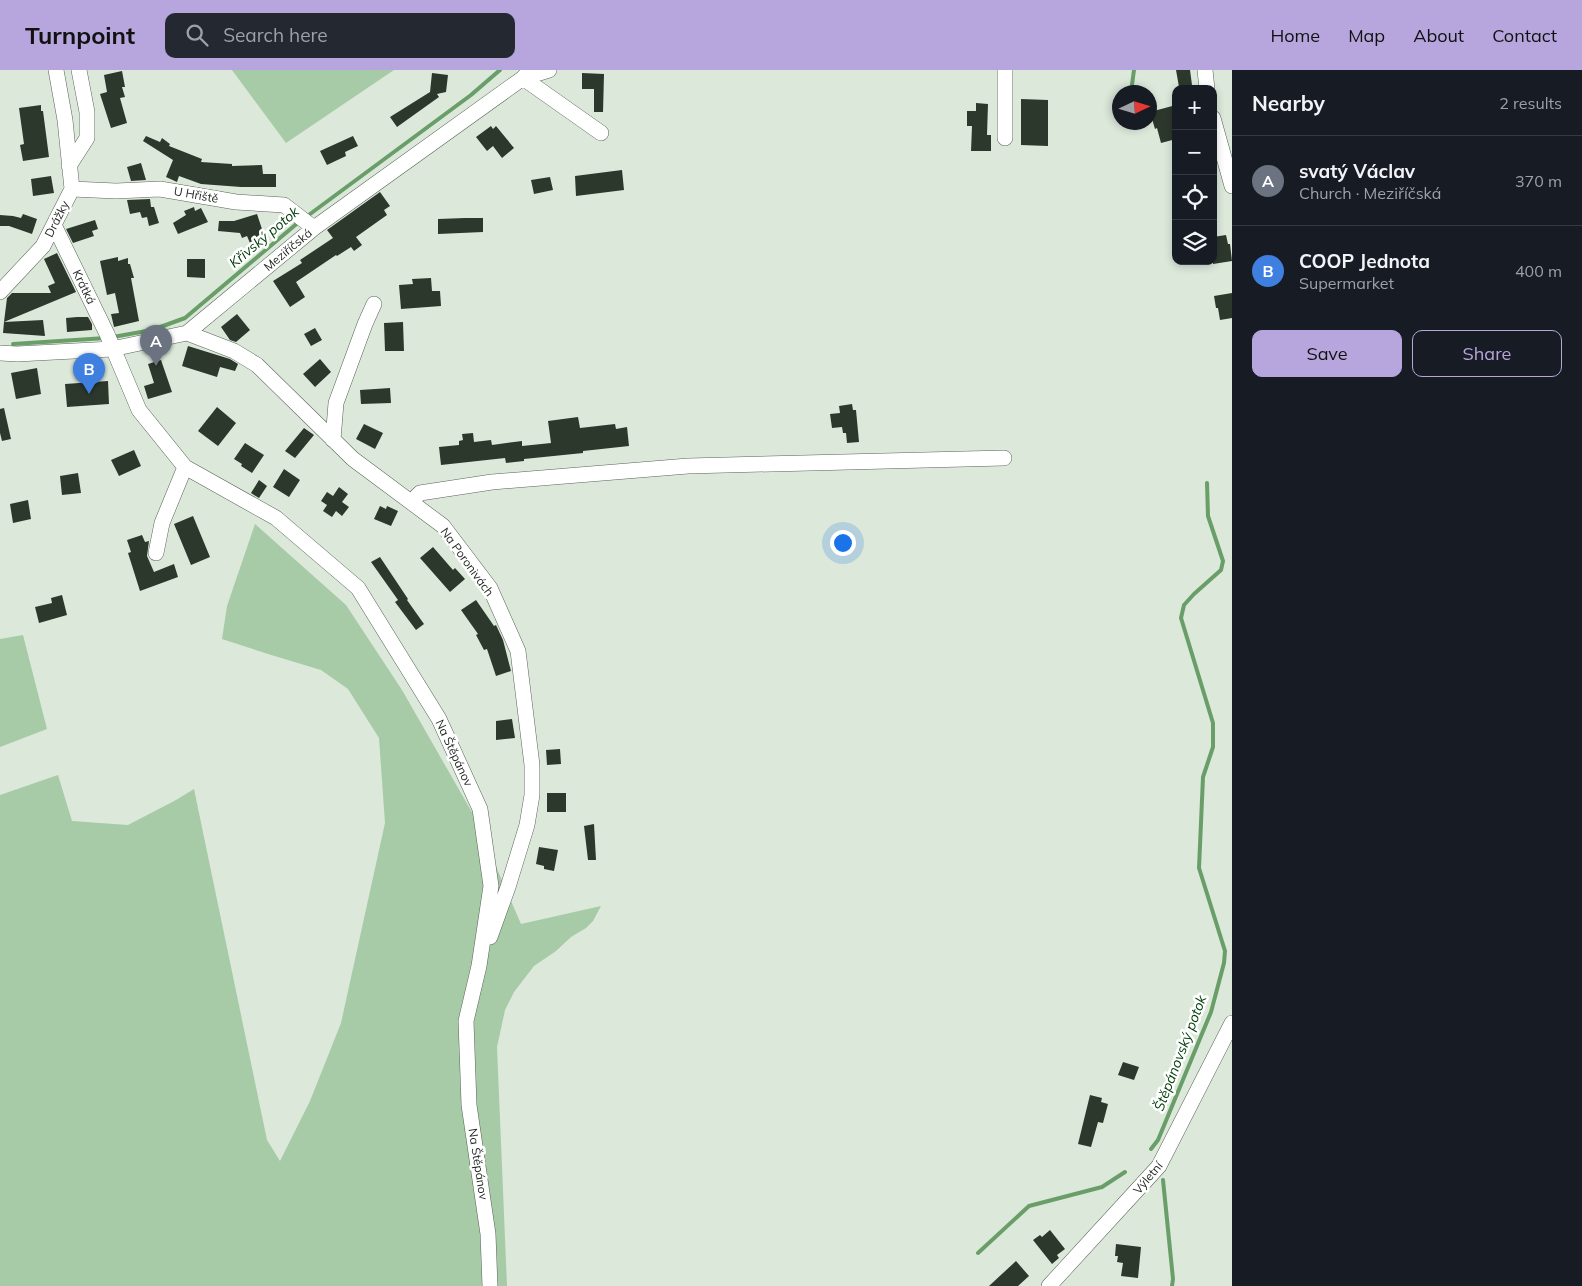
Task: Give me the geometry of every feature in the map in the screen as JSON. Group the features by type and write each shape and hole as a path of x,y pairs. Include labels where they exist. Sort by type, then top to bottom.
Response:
{"street":[{"name":"Drážky","path":"0,292 43,246 72,190 65,120 56,70"},
{"path":"69,166 87,138 87,112 79,70"},
{"name":"Meziříčská","path":"0,353 17,354 187,333 310,226 527,74 550,70"},
{"path":"1005,70 1005,138"},
{"path":"1205,70 1207,85"},
{"path":"527,74 601,134"},
{"path":"1216,130 1232,186"},
{"name":"U Hřiště","path":"72,190 160,189 236,202 284,206 310,226"},
{"name":"Krátká","path":"54,225 110,342"},
{"path":"333,440 336,404 374,304"},
{"name":"Na Poronivách","path":"187,333 234,351 257,365 352,459 443,526 490,588 518,651 532,765 532,795 527,825 508,888 479,966"},
{"path":"0,340 17,354"},
{"name":"Na Štěpánov","path":"110,342 139,410 185,467 276,518 358,588 439,719 480,809 491,886 479,966 466,1021 469,1096 488,1234 490,1286"},
{"path":"411,502 420,493 492,482 688,466 1004,458"},
{"path":"156,553 162,522 185,467"},
{"name":"Výletní","path":"1049,1286 1160,1166 1232,1023"}],"path":[{"path":"96,357 98,382"}],"green space":[{"path":"232,70 394,70 286,143"},
{"path":"255,524 346,605 402,690 473,814 521,924 601,906 593,921 586,928 571,937 556,951 534,966 514,992 505,1010 497,1047 507,1286 0,1286 0,795 58,775 72,821 128,825 194,789 267,1140 280,1161 310,1101 341,1023 385,823 379,738 348,689 321,670 222,639 227,606"},
{"path":"23,635 47,729 0,747 0,639"}],"building":[{"path":"1176,70 1190,70 1192,85 1179,85"},
{"path":"122,71 125,87 122,87 125,97 120,98 127,123 111,128 100,94 107,92 104,75"},
{"path":"432,73 448,75 446,92 437,94 439,97 397,127 390,117 430,92"},
{"path":"582,73 604,74 603,112 594,112 594,89 582,89"},
{"path":"1021,99 1048,100 1048,146 1021,145"},
{"path":"976,103 988,104 987,135 991,135 991,151 971,151 972,126 967,126 967,111 976,111"},
{"path":"41,105 49,157 23,161 20,145 24,144 19,108"},
{"path":"1172,106 1172,140 1161,143 1157,128 1157,110"},
{"path":"491,126 493,129 496,126 514,148 502,158 493,146 487,151 476,137"},
{"path":"146,136 160,142 162,138 170,144 169,146 202,159 201,162 232,164 232,166 262,165 263,174 276,174 276,187 201,184 179,176 177,182 166,177 173,160 143,141"},
{"path":"353,136 358,146 345,152 346,156 327,165 320,151"},
{"path":"141,163 146,180 131,181 127,167"},
{"path":"622,170 624,190 576,196 575,176"},
{"path":"51,176 54,193 33,196 31,179"},
{"path":"550,177 553,190 534,194 531,180"},
{"path":"380,192 390,206 384,210 387,215 356,237 362,245 354,251 351,247 336,255 296,282 305,297 290,307 273,281 302,263 300,260 333,238 327,230"},
{"path":"150,199 151,207 154,207 159,223 149,226 147,217 142,218 140,212 130,214 127,200"},
{"path":"194,207 195,211 201,208 208,222 178,234 173,223 186,215 184,211"},
{"path":"23,214 37,219 32,234 9,226 0,226 0,215 21,218"},
{"path":"257,214 265,238 250,243 247,236 242,238 240,233 218,231 219,221 234,221"},
{"path":"483,218 483,232 438,234 438,219"},
{"path":"95,220 98,229 92,231 94,236 73,243 66,229"},
{"path":"1226,235 1228,244 1230,244 1232,261 1217,263 1217,236"},
{"path":"57,253 76,292 4,322 7,298 12,293 51,293 48,286 55,283 44,259"},
{"path":"118,257 118,261 128,258 128,264 130,264 134,278 131,278 139,321 114,327 111,314 119,313 115,293 107,295 100,261"},
{"path":"187,259 205,259 205,278 187,277"},
{"path":"431,278 432,291 440,291 441,306 401,309 399,285 413,284 412,279"},
{"path":"1232,293 1232,318 1220,320 1214,296"},
{"path":"237,314 250,330 236,342 230,340 221,327"},
{"path":"88,317 92,324 92,330 67,332 66,318"},
{"path":"43,320 45,336 3,333 4,322"},
{"path":"403,322 404,351 385,351 384,323"},
{"path":"315,328 322,340 311,346 304,334"},
{"path":"188,346 230,359 238,364 235,371 220,367 217,377 182,366"},
{"path":"320,359 331,372 315,387 303,374"},
{"path":"161,360 172,392 148,399 144,386 154,383 148,364"},
{"path":"37,368 41,394 16,399 11,373"},
{"path":"108,381 109,404 67,407 65,384"},
{"path":"390,388 391,403 361,404 360,390"},
{"path":"852,404 853,410 856,410 859,442 847,443 846,433 843,433 842,427 832,428 830,414 840,413 839,406"},
{"path":"217,407 236,423 218,446 198,431"},
{"path":"4,408 11,439 2,441 0,409"},
{"path":"578,417 580,428 615,424 616,429 627,427 629,446 506,463 505,458 441,465 439,447 459,445 459,441 463,440 462,434 473,433 474,442 491,440 492,445 522,441 522,446 551,443 548,421"},
{"path":"364,424 383,433 375,449 356,439"},
{"path":"304,428 314,435 295,458 285,451"},
{"path":"245,443 264,455 252,473 234,459"},
{"path":"134,450 141,466 119,476 111,460"},
{"path":"284,469 300,480 289,497 273,487"},
{"path":"78,473 81,493 62,495 60,476"},
{"path":"259,480 267,486 259,498 251,493"},
{"path":"339,487 348,494 342,502 349,507 342,516 336,511 332,517 323,511 327,505 321,501 327,492 333,496"},
{"path":"28,500 31,519 13,523 10,504"},
{"path":"380,506 386,509 387,506 398,511 391,526 374,519"},
{"path":"193,516 210,557 191,565 174,524"},
{"path":"142,535 145,542 149,541 147,556 154,572 174,564 178,577 140,591 128,553 131,552 127,540"},
{"path":"433,547 453,570 455,568 465,579 450,592 420,558"},
{"path":"380,557 424,624 416,630 395,602 398,600 371,562"},
{"path":"62,595 67,615 39,623 35,607 52,603 51,598"},
{"path":"476,600 494,626 496,625 503,640 511,671 496,676 487,649 484,650 476,635 478,634 461,610"},
{"path":"512,719 515,738 496,740 496,721"},
{"path":"560,749 561,764 547,765 546,750"},
{"path":"547,793 566,793 566,812 547,812"},
{"path":"594,824 596,860 588,860 584,826"},
{"path":"539,847 558,850 554,871 544,869 544,866 536,864"},
{"path":"1123,1062 1139,1067 1134,1080 1118,1075"},
{"path":"1090,1095 1102,1098 1101,1102 1108,1104 1103,1123 1098,1122 1091,1147 1078,1144"},
{"path":"1050,1230 1065,1249 1057,1255 1059,1258 1052,1264 1033,1240 1040,1235 1042,1237"},
{"path":"1116,1244 1141,1247 1138,1278 1121,1276 1123,1263 1117,1262 1118,1256 1115,1256"},
{"path":"1016,1261 1029,1276 1018,1286 989,1286"}],"waterway":[{"name":"Křivský potok","path":"306,217 471,95 500,70"},
{"name":"Štěpánovský potok","path":"1132,85 1134,70"},
{"name":"Křivský potok","path":"113,337 152,330 185,318 300,221"},
{"name":"Křivský potok","path":"13,344 106,338"},
{"name":"Štěpánovský potok","path":"1151,1149 1158,1140 1211,1012 1224,963 1225,951 1199,868 1203,777 1213,747 1213,723 1181,618 1184,605 1221,570 1223,561 1208,516 1207,483"},
{"name":"Štěpánovský potok","path":"978,1253 1029,1206 1102,1187 1125,1172"},
{"path":"1163,1180 1173,1279 1172,1286"}],"place":[{"name":"svatý Václav","path":"156,366"},
{"name":"COOP Jednota","path":"89,394"}]}
